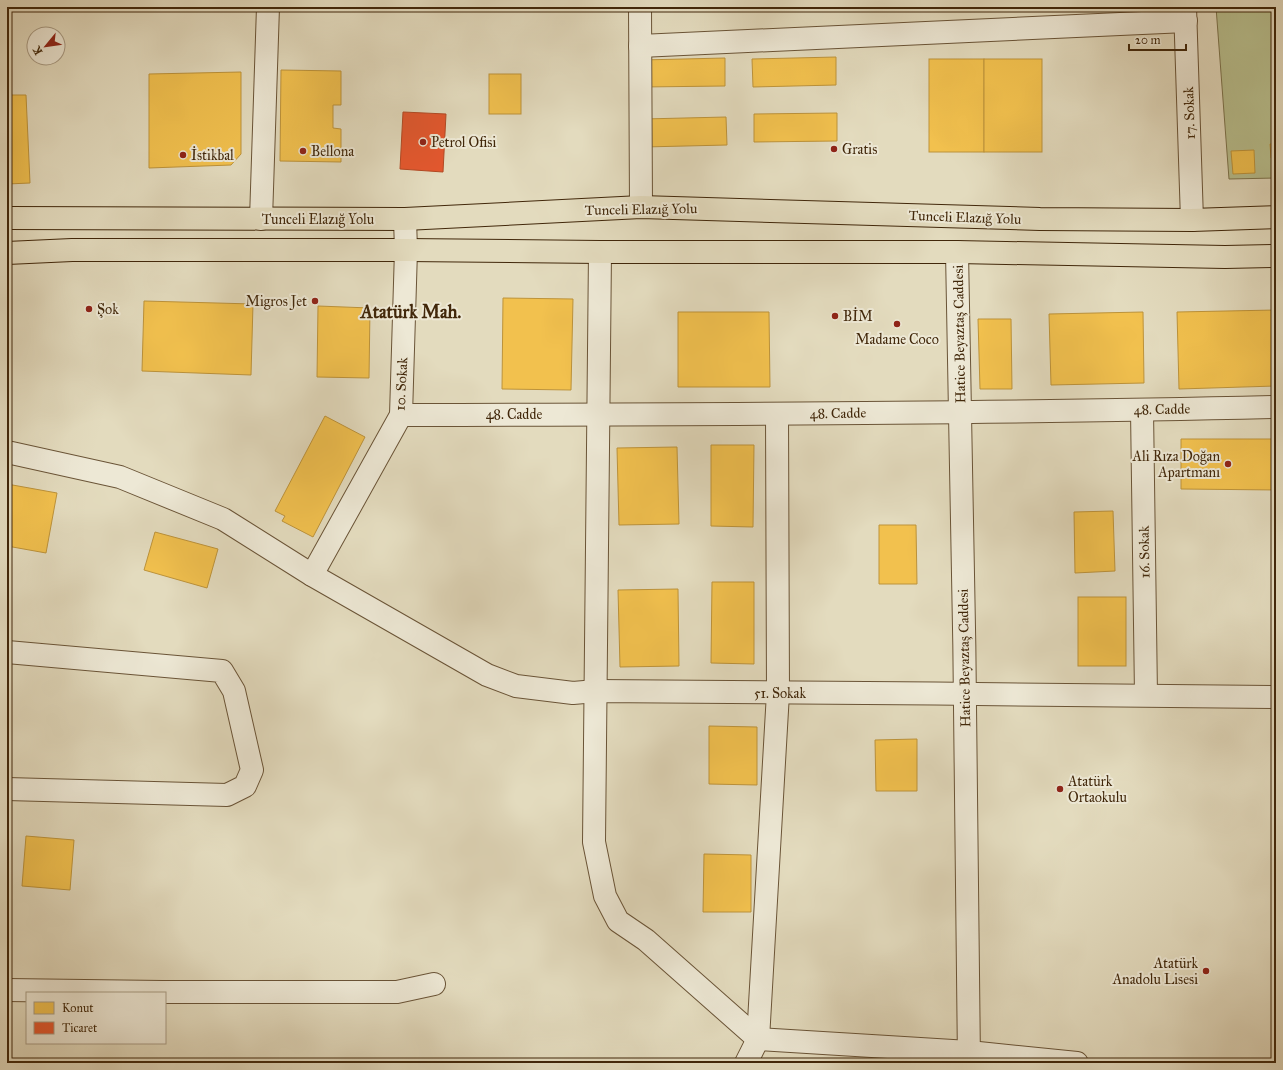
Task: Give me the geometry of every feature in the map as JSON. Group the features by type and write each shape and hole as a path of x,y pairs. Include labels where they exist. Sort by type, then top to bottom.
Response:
{"main road":[{"name":"Tunceli Elazığ Yolu","path":"7,218 405,219 641,207 1040,219 1192,220 1276,217"},
{"path":"7,253 72,250 406,250 600,252 957,252 1225,257 1276,256"}],"street":[{"path":"261,219 268,7"},
{"path":"640,7 641,207"},
{"path":"640,46 1185,14"},
{"name":"17. Sokak","path":"1185,14 1192,220"},
{"name":"10. Sokak","path":"312,575 401,414 406,250 405,219"},
{"path":"600,252 597,414 594,842 605,896 618,920 646,940 758,1039 969,1058 1077,1063"},
{"name":"Hatice Beyaztaş Caddesi","path":"957,252 961,412 969,1058"},
{"name":"48. Cadde","path":"401,414 777,414 1276,407"},
{"name":"16. Sokak","path":"1142,410 1146,695"},
{"path":"746,1063 758,1039 778,693 777,414"},
{"name":"51. Sokak","path":"7,452 120,477 223,518 312,575 486,675 516,686 573,693 596,691 1276,697"},
{"path":"7,652 222,671 234,691 252,770 245,786 227,795 7,790"},
{"path":"7,990 162,992 397,992 434,984"}],"green space":[{"path":"1216,7 1276,7 1276,178 1229,179"}],"building: Konut":[{"path":"836,57 836,85 753,87 752,59"},
{"path":"725,58 725,86 642,87 641,60"},
{"path":"929,59 984,59 984,152 929,152"},
{"path":"984,59 1042,59 1042,152 984,152"},
{"path":"281,70 341,71 341,105 333,105 333,128 341,129 341,162 280,161"},
{"path":"241,72 241,154 231,165 149,168 149,74"},
{"path":"489,74 521,74 521,114 489,114"},
{"path":"7,95 26,95 30,183 7,184"},
{"path":"837,113 837,141 754,142 754,114"},
{"path":"726,117 727,145 644,147 643,119"},
{"path":"1270,144 1276,144 1276,158 1271,158"},
{"path":"1254,150 1255,173 1233,174 1231,151"},
{"path":"503,298 573,299 571,390 502,389"},
{"path":"144,301 253,304 251,375 142,371"},
{"path":"318,306 370,308 369,378 317,377"},
{"path":"1276,310 1276,386 1179,389 1177,312"},
{"path":"678,312 769,312 770,387 678,387"},
{"path":"1143,312 1144,383 1051,385 1049,314"},
{"path":"978,319 1011,319 1012,389 980,389"},
{"path":"325,416 365,437 313,537 282,521 285,516 275,511"},
{"name":"Ali Rıza Doğan Apartmanı","path":"1181,439 1276,439 1276,490 1181,489"},
{"path":"711,445 754,445 753,527 711,526"},
{"path":"677,447 679,524 619,525 617,448"},
{"path":"7,484 57,493 46,553 7,546"},
{"path":"1113,511 1115,571 1075,573 1074,512"},
{"path":"879,525 916,525 917,584 879,584"},
{"path":"155,532 218,549 207,588 144,570"},
{"path":"712,582 754,582 754,664 711,663"},
{"path":"678,589 679,666 620,667 618,590"},
{"path":"1078,597 1126,597 1126,666 1078,666"},
{"path":"709,726 757,727 757,785 709,784"},
{"path":"917,739 917,791 876,791 875,740"},
{"path":"26,836 74,840 70,890 22,886"},
{"path":"704,854 751,855 751,912 703,912"},
{"path":"7,923 11,923 10,972 7,972"}],"building: Ticaret":[{"path":"403,112 446,114 443,172 400,169"}],"place":[{"name":"Petrol Ofisi","path":"423,142"},
{"name":"Gratis","path":"834,149"},
{"name":"Bellona","path":"303,151"},
{"name":"İstikbal","path":"183,155"},
{"name":"Migros Jet","path":"315,301"},
{"name":"Şok","path":"89,309"},
{"name":"BİM","path":"835,316"},
{"name":"Madame Coco","path":"897,324"},
{"name":"Ali Rıza Doğan Apartmanı","path":"1228,464"},
{"name":"Atatürk Ortaokulu","path":"1060,789"},
{"name":"Atatürk Anadolu Lisesi","path":"1206,971"}],"district":[{"name":"Atatürk Mah.","path":"411,312"}]}
